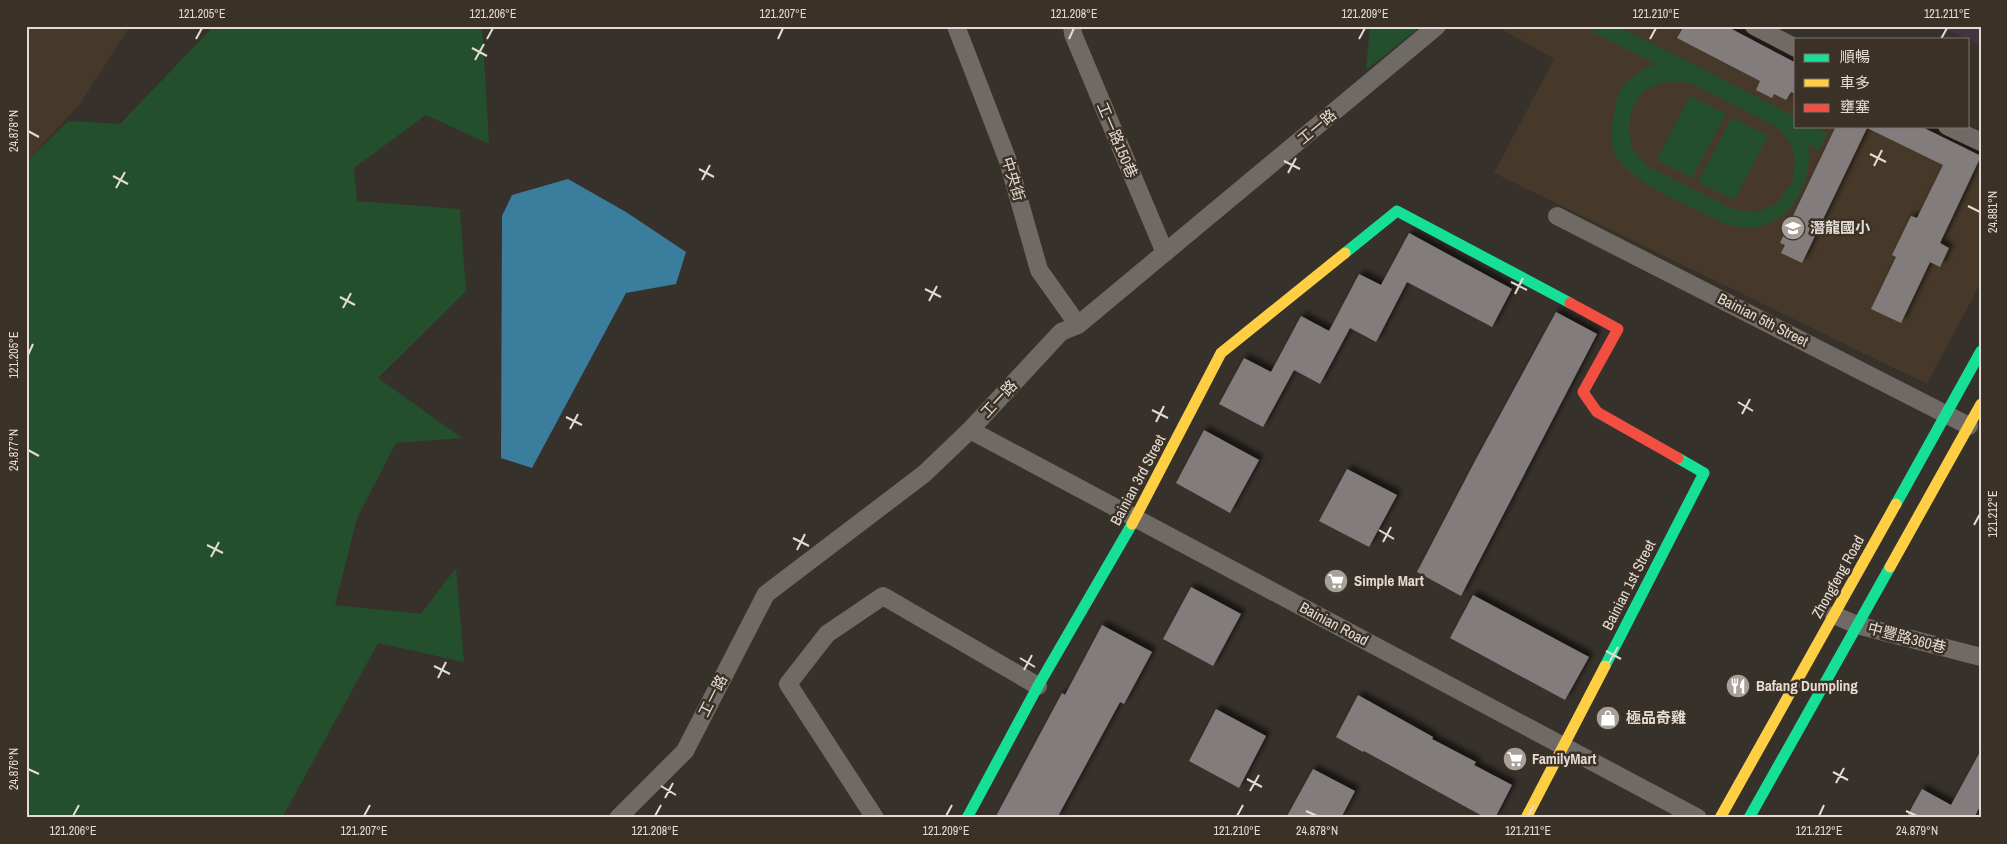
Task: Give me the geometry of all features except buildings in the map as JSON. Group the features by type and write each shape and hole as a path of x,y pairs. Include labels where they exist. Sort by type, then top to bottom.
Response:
{"street":[{"name":"中央街","path":"956,26 1008,162 1038,270 1078,324"},
{"name":"工一路150巷","path":"1072,26 1073,34 1165,254"},
{"name":"工一路","path":"618,818 684,751 766,594 924,474 970,430 1061,332 1078,324 1165,254 1437,26"},
{"path":"1754,26 1794,47"},
{"path":"1951,128 1981,142"},
{"name":"Bainian 3rd Street","path":"967,818 1038,686 1135,518 1221,353 1397,211 1618,328 1583,392 1597,412 1704,473"},
{"name":"Bainian 5th Street","path":"1557,216 1969,426"},
{"name":"Zhongfeng Road","path":"1720,818 1981,351"},
{"path":"1749,818 1981,404"},
{"name":"Bainian Road","path":"970,430 1698,818"},
{"name":"Bainian 1st Street","path":"1526,818 1704,473"},
{"path":"875,818 788,684 827,634 883,596 1038,686"},
{"name":"中豐路360巷","path":"1834,615 1857,625 1981,657"}],"shaded area":[{"path":"26,26 130,26 80,104 26,162"},
{"name":"潛龍國小","path":"1496,26 1743,26 1794,54 1794,128 1934,128 1981,153 1981,282 1927,384 1494,173 1554,59"},
{"path":"1937,26 1981,26 1981,44 1970,40 1970,38"}],"green space":[{"path":"214,26 482,26 489,144 426,115 354,168 357,201 460,209 466,291 378,378 462,438 396,443 357,518 335,605 421,614 456,568 464,662 378,643 282,818 26,818 26,162 68,121 120,124"},
{"path":"1370,26 1422,26 1366,70"},
{"path":"1596,26 1618,26 1794,116 1794,128 1818,128 1827,133 1819,151 1808,144 1809,158 1803,187 1787,211 1776,220 1763,226 1748,228 1729,225 1680,203 1629,171 1618,158 1612,145 1611,137 1618,95 1626,82 1655,64 1593,32","holes":["1672,81 1691,83 1778,128 1792,145 1795,164 1792,183 1776,204 1758,212 1734,210 1647,166 1632,148 1629,130 1631,111 1640,95 1653,86"]},
{"path":"1690,96 1726,114 1692,178 1657,160"},
{"path":"1732,117 1768,136 1734,200 1698,182"}],"water":[{"path":"568,179 626,212 686,252 676,284 626,293 532,468 501,458 502,216 512,195"}],"traffic: fast":[{"path":"1345,253 1397,211 1570,303"},
{"path":"1896,504 1981,351"},
{"path":"1605,666 1704,473 1678,458"},
{"path":"967,818 1038,686 1132,524"},
{"path":"1749,818 1890,567"}],"traffic: slow":[{"path":"1132,524 1221,353 1345,253"},
{"path":"1890,567 1981,404"},
{"path":"1720,818 1896,504"},
{"path":"1526,818 1605,666"}],"traffic: jam":[{"path":"1570,303 1618,329 1583,392 1597,412 1678,458"}],"place":[{"name":"潛龍國小","path":"1793,228"},
{"name":"Simple Mart","path":"1336,581"},
{"name":"Bafang Dumpling","path":"1738,686"},
{"name":"極品奇雞","path":"1608,718"},
{"name":"FamilyMart","path":"1515,759"}]}
